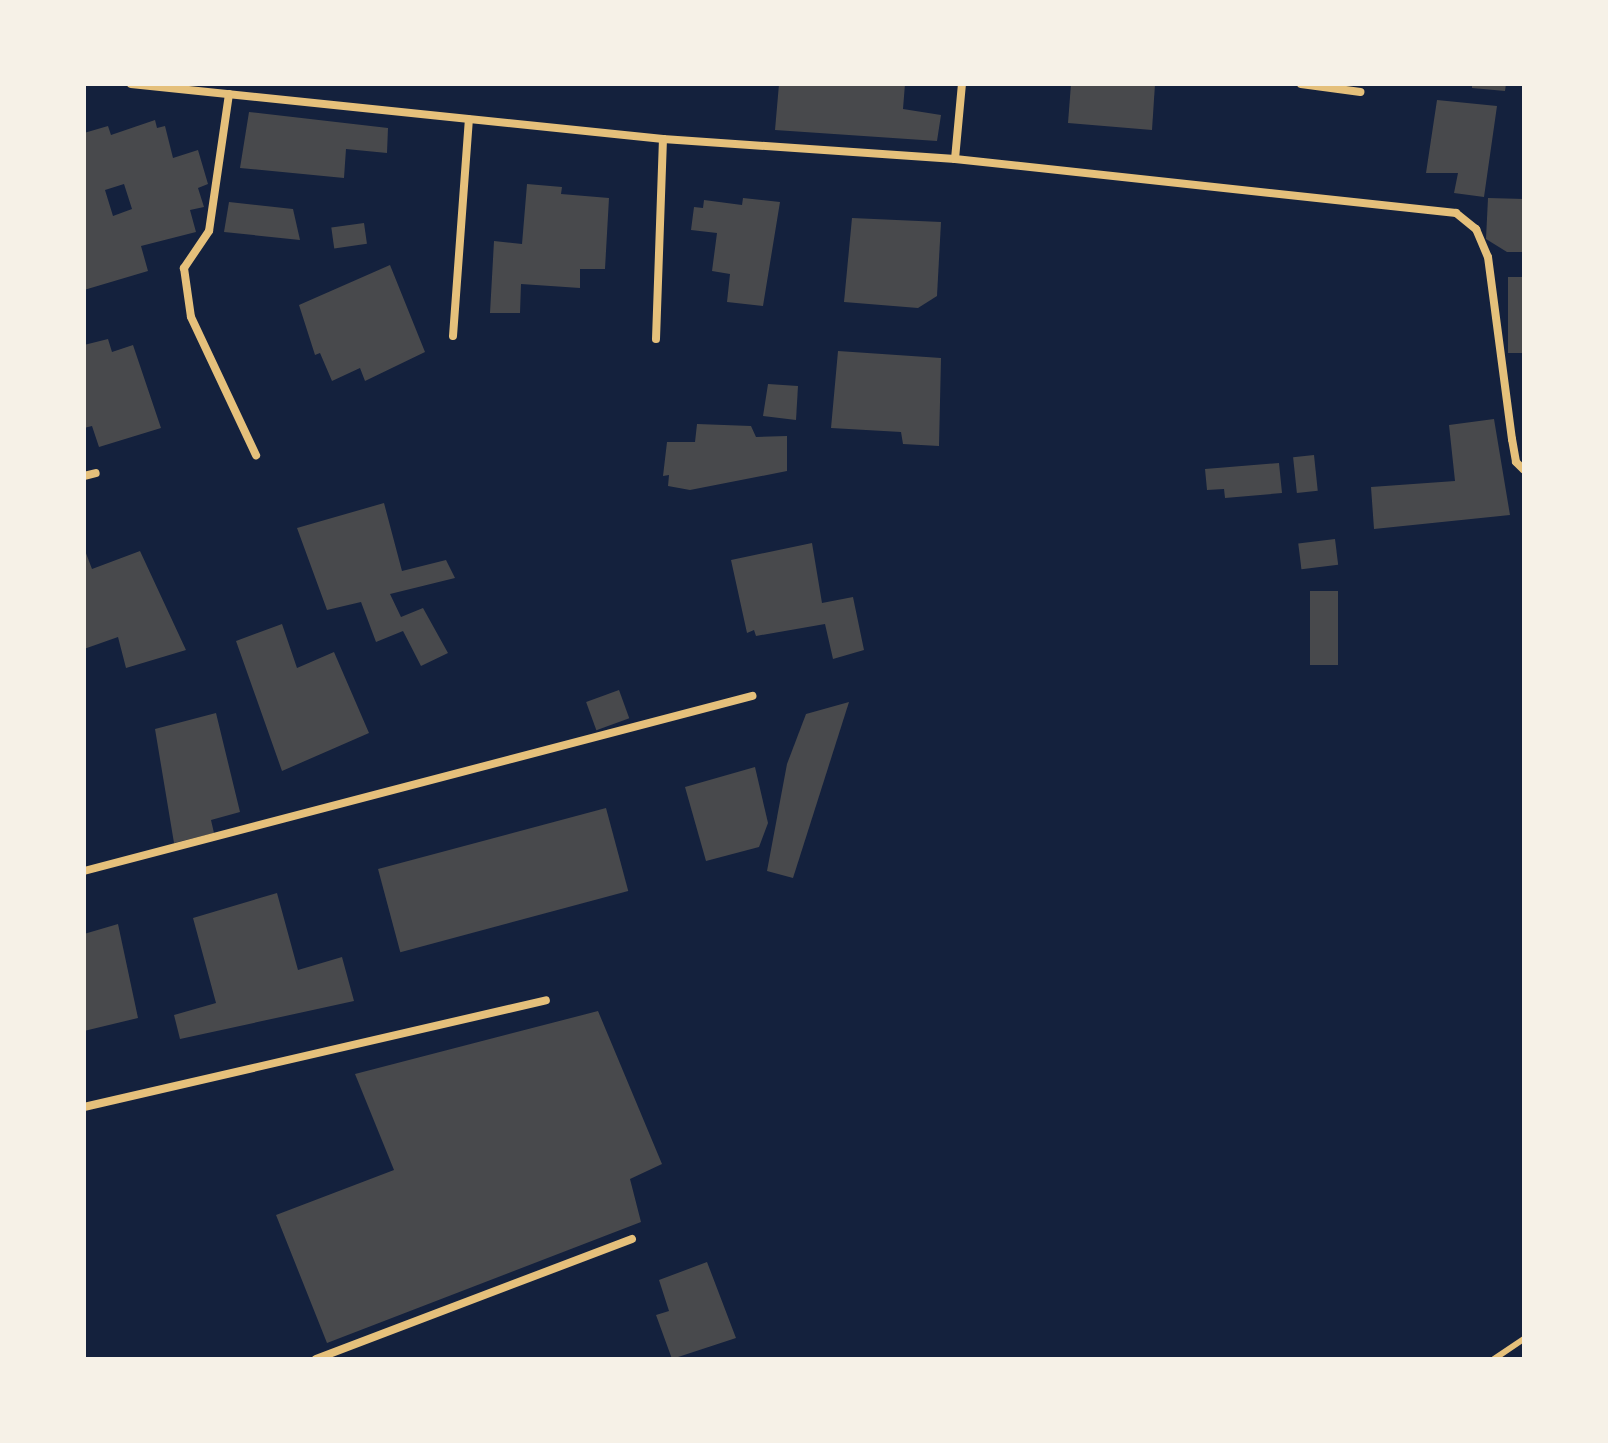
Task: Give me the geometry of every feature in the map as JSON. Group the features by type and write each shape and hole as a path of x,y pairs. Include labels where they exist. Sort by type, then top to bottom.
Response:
{"street":[{"path":"131,84 663,139 955,159 1456,213 1476,229 1488,257 1512,439 1516,462 1524,470"},
{"path":"955,159 962,84"},
{"path":"1301,84 1360,92"},
{"path":"229,94 209,231 184,268 191,317 256,455"},
{"path":"453,336 469,120"},
{"path":"656,339 663,139"},
{"path":"84,476 96,473"},
{"path":"84,871 752,696"},
{"path":"84,1107 546,1000"},
{"path":"316,1359 632,1239"}],"lane":[{"path":"1494,1359 1524,1339"}],"building":[{"path":"779,84 905,84 903,109 941,115 937,141 775,130"},
{"path":"1071,84 1155,84 1152,130 1068,123"},
{"path":"1472,84 1506,84 1505,91 1472,88"},
{"path":"1437,100 1497,106 1484,197 1454,193 1458,173 1426,173"},
{"path":"249,112 388,128 387,153 346,149 344,178 240,168"},
{"path":"155,120 157,128 165,126 173,158 198,150 208,184 198,188 204,207 190,210 196,232 141,246 148,271 84,290 84,133 108,126 111,135","holes":["124,184 132,209 113,216 105,190"]},
{"path":"527,184 562,187 561,194 609,198 605,269 580,269 580,288 521,284 520,313 490,313 494,241 522,244"},
{"path":"743,198 780,202 763,306 727,302 730,274 712,271 717,233 691,230 694,207 703,208 704,200 742,205"},
{"path":"1488,198 1524,199 1524,252 1507,252 1486,239"},
{"path":"229,202 293,209 300,240 224,232"},
{"path":"852,218 941,222 937,296 918,308 844,302"},
{"path":"364,223 367,244 334,248 331,228"},
{"path":"390,265 425,352 365,381 360,368 332,381 320,353 315,355 299,305"},
{"path":"1508,277 1524,277 1524,353 1508,353"},
{"path":"108,339 112,352 133,345 161,428 99,447 92,426 84,428 84,345"},
{"path":"838,351 941,358 939,446 903,444 901,432 831,428"},
{"path":"768,384 798,386 796,420 763,416"},
{"path":"1494,419 1510,515 1374,529 1371,487 1455,481 1449,425"},
{"path":"697,424 751,426 756,437 787,436 787,471 690,490 668,486 669,475 663,476 667,442 695,442"},
{"path":"1314,455 1318,491 1297,493 1293,457"},
{"path":"1279,463 1282,493 1225,498 1224,489 1207,490 1205,469"},
{"path":"384,503 402,571 446,560 455,578 390,594 401,617 423,608 448,653 421,666 403,631 376,642 361,602 327,610 297,528"},
{"path":"1335,539 1338,565 1301,569 1298,544"},
{"path":"812,543 822,603 853,597 864,650 833,659 825,624 756,636 754,630 747,633 731,560"},
{"path":"84,548 92,569 140,551 186,650 126,668 118,637 84,649"},
{"path":"1310,591 1338,591 1338,665 1310,665"},
{"path":"282,624 297,668 334,652 369,733 282,771 236,641"},
{"path":"619,690 629,718 596,730 586,702"},
{"path":"849,702 793,878 767,871 787,764 806,714"},
{"path":"216,713 240,812 211,820 214,833 174,843 155,729"},
{"path":"755,767 768,823 759,847 706,861 685,787"},
{"path":"606,808 628,891 400,952 378,869"},
{"path":"277,893 298,970 342,957 354,1001 180,1039 174,1015 216,1003 193,918"},
{"path":"118,924 138,1018 84,1031 84,934"},
{"path":"598,1011 662,1164 630,1179 641,1222 327,1343 276,1215 394,1170 355,1074"},
{"path":"707,1262 736,1338 672,1359 656,1315 669,1311 659,1280"}]}
